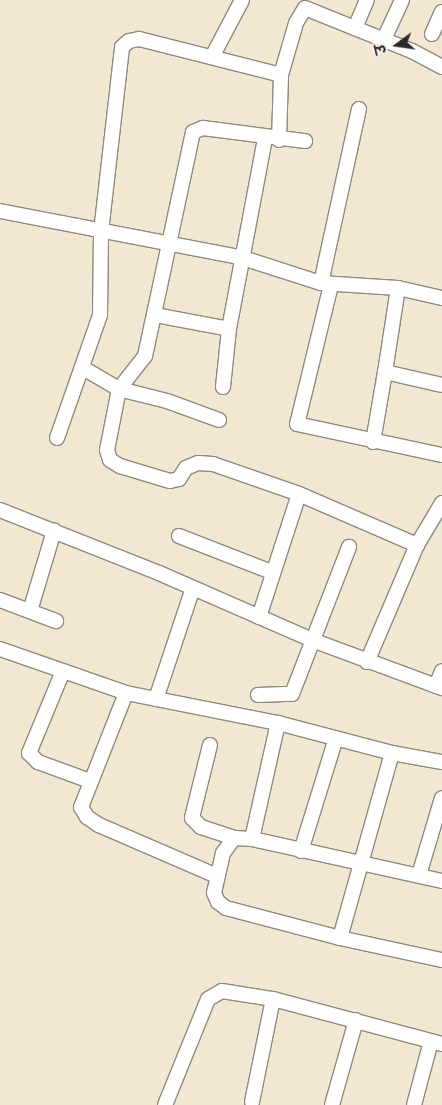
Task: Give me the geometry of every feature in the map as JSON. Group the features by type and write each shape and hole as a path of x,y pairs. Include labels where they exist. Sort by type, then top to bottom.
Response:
{"street":[{"path":"212,56 242,0"},
{"path":"355,28 367,0"},
{"path":"384,39 402,0"},
{"path":"279,140 281,75 296,23 306,4 442,67"},
{"path":"432,34 442,12"},
{"path":"56,438 83,368 100,315 101,232 122,47 129,41 139,39 281,75"},
{"path":"359,109 326,284 296,424 373,442 442,455"},
{"path":"305,142 279,140 203,128 193,132 167,245 155,315 145,356 119,389 107,450 110,460 120,466 170,481 180,479 186,468 198,463 213,464 299,494 417,545"},
{"path":"222,387 229,329 265,138"},
{"path":"0,211 167,245 243,258 326,284 398,288 442,298"},
{"path":"373,442 398,288"},
{"path":"155,315 229,329"},
{"path":"83,368 119,389 167,401 219,420"},
{"path":"385,372 442,385"},
{"path":"258,616 299,494"},
{"path":"367,662 417,545 442,503"},
{"path":"0,510 193,588 367,662 439,687 442,671"},
{"path":"30,611 54,531"},
{"path":"179,536 272,572"},
{"path":"258,695 292,694 349,547"},
{"path":"156,699 193,588"},
{"path":"0,600 56,621"},
{"path":"0,649 126,693 278,723 392,753 442,762"},
{"path":"63,671 28,753 38,762 90,781"},
{"path":"126,693 90,781 82,808 87,817 217,876"},
{"path":"252,839 278,723"},
{"path":"301,850 336,738"},
{"path":"210,745 192,818 202,827 234,838 252,839 442,881"},
{"path":"340,938 392,753"},
{"path":"419,875 442,798"},
{"path":"234,838 223,853 214,893 218,902 226,908 340,938 442,960"},
{"path":"165,1105 208,999 222,990 273,999 436,1043 414,1105"},
{"path":"252,1102 273,999"},
{"path":"332,1105 356,1020"}]}
